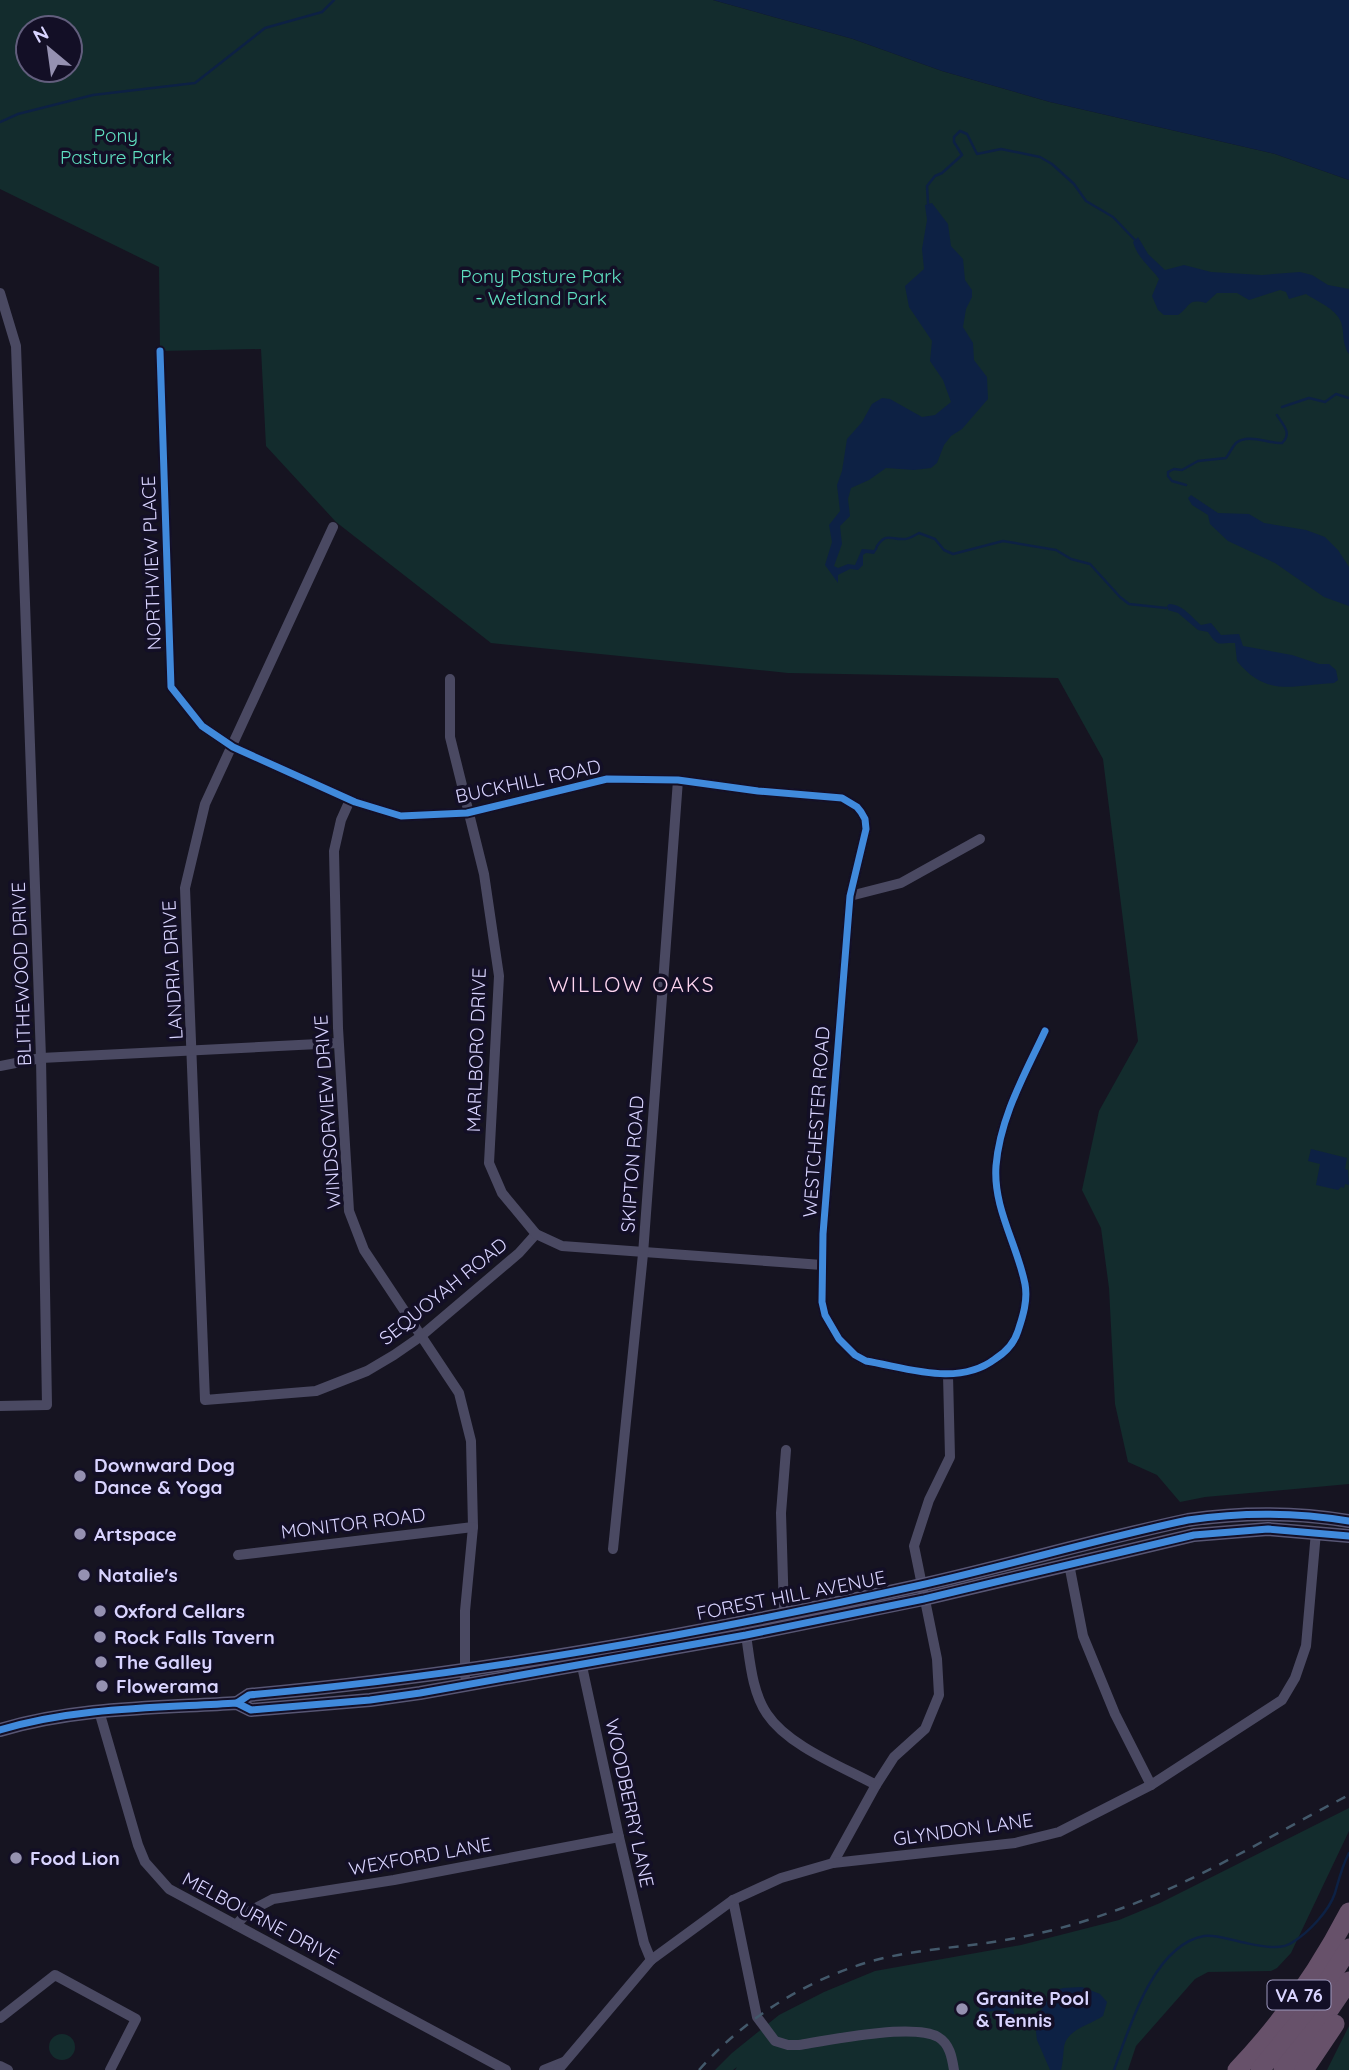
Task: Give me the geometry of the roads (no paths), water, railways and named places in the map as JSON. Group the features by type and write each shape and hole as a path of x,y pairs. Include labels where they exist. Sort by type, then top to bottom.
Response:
{"highway":[{"name":"VA 76","path":"1237,2070 1300,1993 1349,1912"},
{"name":"VA 76","path":"1260,2070 1312,2006 1349,1948"},
{"name":"VA 76","path":"1283,2070 1314,2032 1349,1980"},
{"name":"VA 76","path":"1304,2070 1349,2002"}],"main road":[{"name":"FOREST HILL AVENUE","path":"0,1730 57,1717 237,1703 249,1695 383,1683 465,1670 581,1659 746,1635 922,1592 1188,1520 1230,1515 1284,1514 1349,1521"},
{"name":"FOREST HILL AVENUE","path":"237,1703 251,1710 316,1705 465,1685 784,1612 922,1592 1217,1532 1268,1529 1349,1536"}],"street":[{"name":"BLITHEWOOD DRIVE","path":"0,293 16,346 41,1058 47,1405 0,1406"},
{"name":"NORTHVIEW PLACE","path":"160,351 170,687 202,726 233,747"},
{"name":"LANDRIA DRIVE","path":"205,1400 185,888 205,804 333,527"},
{"name":"MARLBORO DRIVE","path":"450,679 450,737 484,874 499,976 489,1163 502,1193 536,1234"},
{"name":"BUCKHILL ROAD","path":"233,747 350,800 401,816 467,813 607,779 678,780 758,791 842,798"},
{"name":"SKIPTON ROAD","path":"613,1549 643,1254 678,780"},
{"name":"WESTCHESTER ROAD","path":"842,798 857,807 866,819 866,829 850,896 821,1302 839,1339 855,1355 866,1361 948,1375"},
{"name":"WINDSORVIEW DRIVE","path":"350,800 341,820 334,851 338,1043 349,1212 364,1250 458,1393 471,1441 473,1527 465,1611 465,1685"},
{"path":"850,896 901,883 980,839"},
{"path":"833,1863 894,1757 925,1729 939,1695 937,1659 914,1546 929,1500 950,1457 948,1375 960,1375 984,1368 1010,1348 1025,1310 1026,1287 1000,1211 996,1166 1004,1123 1045,1031"},
{"path":"0,1066 41,1058 193,1049 282,1048 338,1043"},
{"path":"536,1234 562,1246 822,1265"},
{"name":"SEQUOYAH ROAD","path":"205,1400 316,1391 367,1371 420,1337 519,1253 536,1234"},
{"path":"784,1612 781,1541 786,1450"},
{"name":"MONITOR ROAD","path":"238,1555 473,1527"},
{"name":"GLYNDON LANE","path":"561,2066 651,1961 733,1900 781,1878 833,1863 1015,1843 1059,1832 1151,1786 1282,1700 1296,1678 1306,1646 1315,1532"},
{"path":"1069,1564 1083,1636 1115,1714 1151,1786"},
{"path":"746,1635 755,1688 767,1715 798,1744 876,1785"},
{"name":"WOODBERRY LANE","path":"581,1659 618,1837 644,1943 651,1961"},
{"name":"MELBOURNE DRIVE","path":"99,1712 118,1782 145,1862 169,1889 506,2070"},
{"name":"WEXFORD LANE","path":"236,1925 248,1912 273,1899 394,1880 618,1837"},
{"path":"733,1900 757,2017 775,2041 799,2045 898,2032 925,2033 940,2038 951,2052 954,2070"},
{"path":"0,2018 55,1975 136,2019 110,2070"},
{"path":"0,2066 8,2070"},
{"path":"544,2070 561,2066"}],"water":[{"path":"713,0 1349,0 1349,180 1275,154 1050,102 942,71 853,39"},
{"path":"932,203 948,224 951,246 963,259 965,280 972,290 963,327 973,343 974,360 987,377 988,399 962,429 951,436 937,463 931,468 886,468 851,488 848,499 850,516 840,526 842,544 834,566 838,568 848,564 855,565 862,549 874,550 876,546 878,548 874,554 863,555 863,565 858,570 850,569 838,575 838,583 825,565 832,542 829,525 840,511 837,485 847,439 862,422 872,404 882,398 890,399 922,417 935,415 951,402 943,380 930,361 932,341 909,307 905,286 924,269 922,249 927,220 925,205"},
{"path":"1138,237 1148,254 1165,270 1184,265 1211,272 1262,275 1300,272 1312,275 1328,285 1349,289 1349,354 1338,317 1306,294 1289,299 1286,292 1280,290 1249,300 1237,293 1217,293 1206,303 1192,302 1178,315 1164,315 1158,310 1152,296 1159,279 1135,248 1133,242"},
{"path":"1191,495 1218,513 1249,514 1264,523 1306,530 1325,537 1349,567 1349,606 1324,597 1275,563 1228,541 1210,524 1208,515 1192,505 1188,498"},
{"path":"1169,604 1183,609 1201,625 1211,623 1221,635 1239,634 1243,646 1329,664 1336,670 1338,680 1334,683 1293,687 1270,685 1248,673 1237,661 1235,643 1217,643 1208,632 1198,630 1178,613 1168,610"},
{"path":"1311,1149 1347,1158 1345,1169 1348,1170 1349,1185 1345,1184 1344,1188 1338,1190 1316,1185 1320,1164 1308,1161"},
{"path":"1082,1987 1100,1994 1107,2002 1103,2016 1070,2036 1064,2047 1061,2070 1050,2070 1037,2040 1035,2023 1038,2015 1054,1991"},
{"path":"1011,1990 1015,2022 1002,2024 1000,2010 980,2013 977,1993"}],"waterway":[{"path":"0,122 18,114 93,95 195,83 265,28 322,12 334,0"},
{"path":"928,204 927,186 935,176 962,155 954,142 954,137 960,131 967,134 977,154 1001,149 1040,157 1052,164 1074,184 1086,201 1113,217 1135,240"},
{"path":"1282,407 1309,398 1325,402 1336,394 1349,398"},
{"path":"1186,485 1172,481 1168,472 1174,469 1182,470 1198,461 1226,458 1241,440 1282,443 1287,432 1277,415"},
{"path":"877,546 886,538 907,539 919,533 935,539 944,550 953,554 1003,541 1056,550 1071,559 1090,564 1129,604 1166,608"},
{"path":"1114,2070 1146,1991 1171,1955 1186,1943 1204,1936 1270,1947 1288,1945 1312,1927 1328,1907 1349,1853"}],"railway":[{"path":"699,2070 717,2051 757,2018 800,1990 824,1979 887,1957 1023,1937 1097,1917 1172,1888 1349,1795"}],"place":[{"name":"Downward Dog Dance & Yoga","path":"80,1476"},
{"name":"Artspace","path":"80,1534"},
{"name":"Natalie's","path":"84,1575"},
{"name":"Oxford Cellars","path":"100,1611"},
{"name":"Rock Falls Tavern","path":"100,1637"},
{"name":"The Galley","path":"101,1662"},
{"name":"Flowerama","path":"102,1686"},
{"name":"Food Lion","path":"16,1858"},
{"name":"Granite Pool & Tennis","path":"962,2009"}],"district":[{"name":"WILLOW OAKS","path":"632,984"}],"park label":[{"name":"Pony Pasture Park","path":"116,146"},
{"name":"Pony Pasture Park - Wetland Park","path":"541,287"}]}
